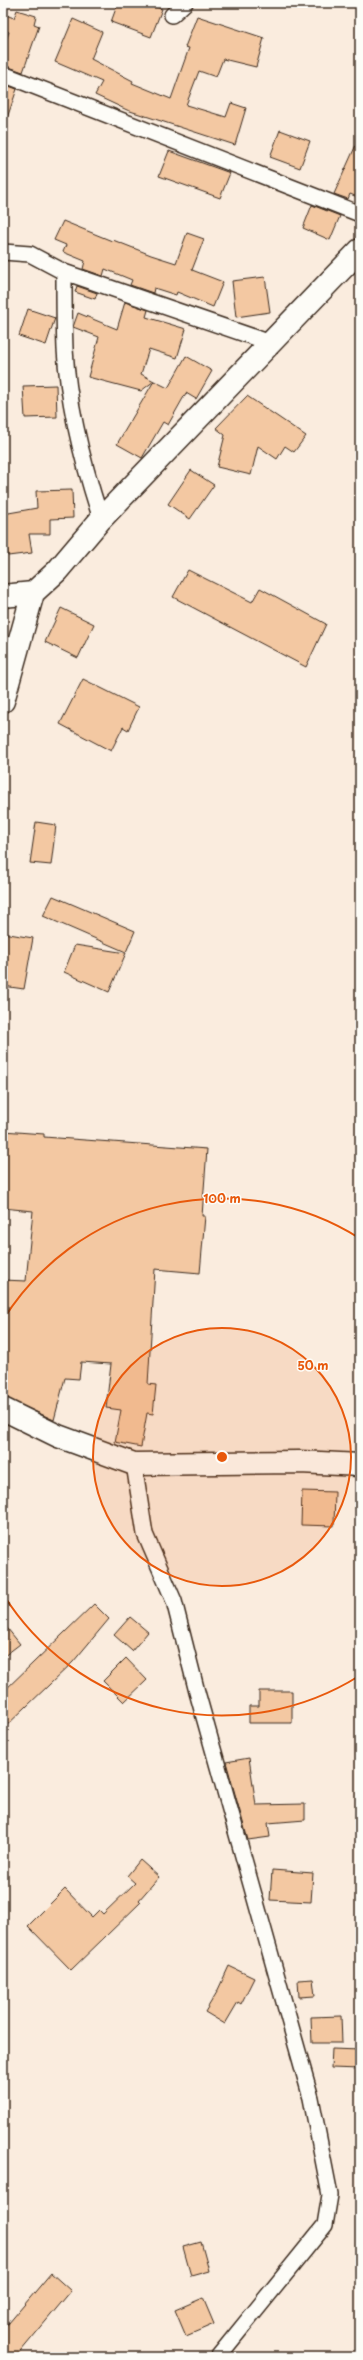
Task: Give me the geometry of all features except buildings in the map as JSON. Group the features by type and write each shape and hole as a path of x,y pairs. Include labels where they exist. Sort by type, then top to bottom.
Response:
{"street":[{"path":"172,15 185,3"},
{"path":"3,74 360,214"},
{"path":"3,701 33,593 57,571 101,519 360,250"},
{"path":"3,252 30,254 64,272 271,343"},
{"path":"64,272 65,350 73,416 86,472 101,519"},
{"path":"3,596 33,593"},
{"path":"3,1409 58,1436 134,1464 300,1462 360,1465"},
{"path":"134,1464 145,1534 174,1601 197,1692 311,2098 330,2195 325,2225 218,2357"}]}
